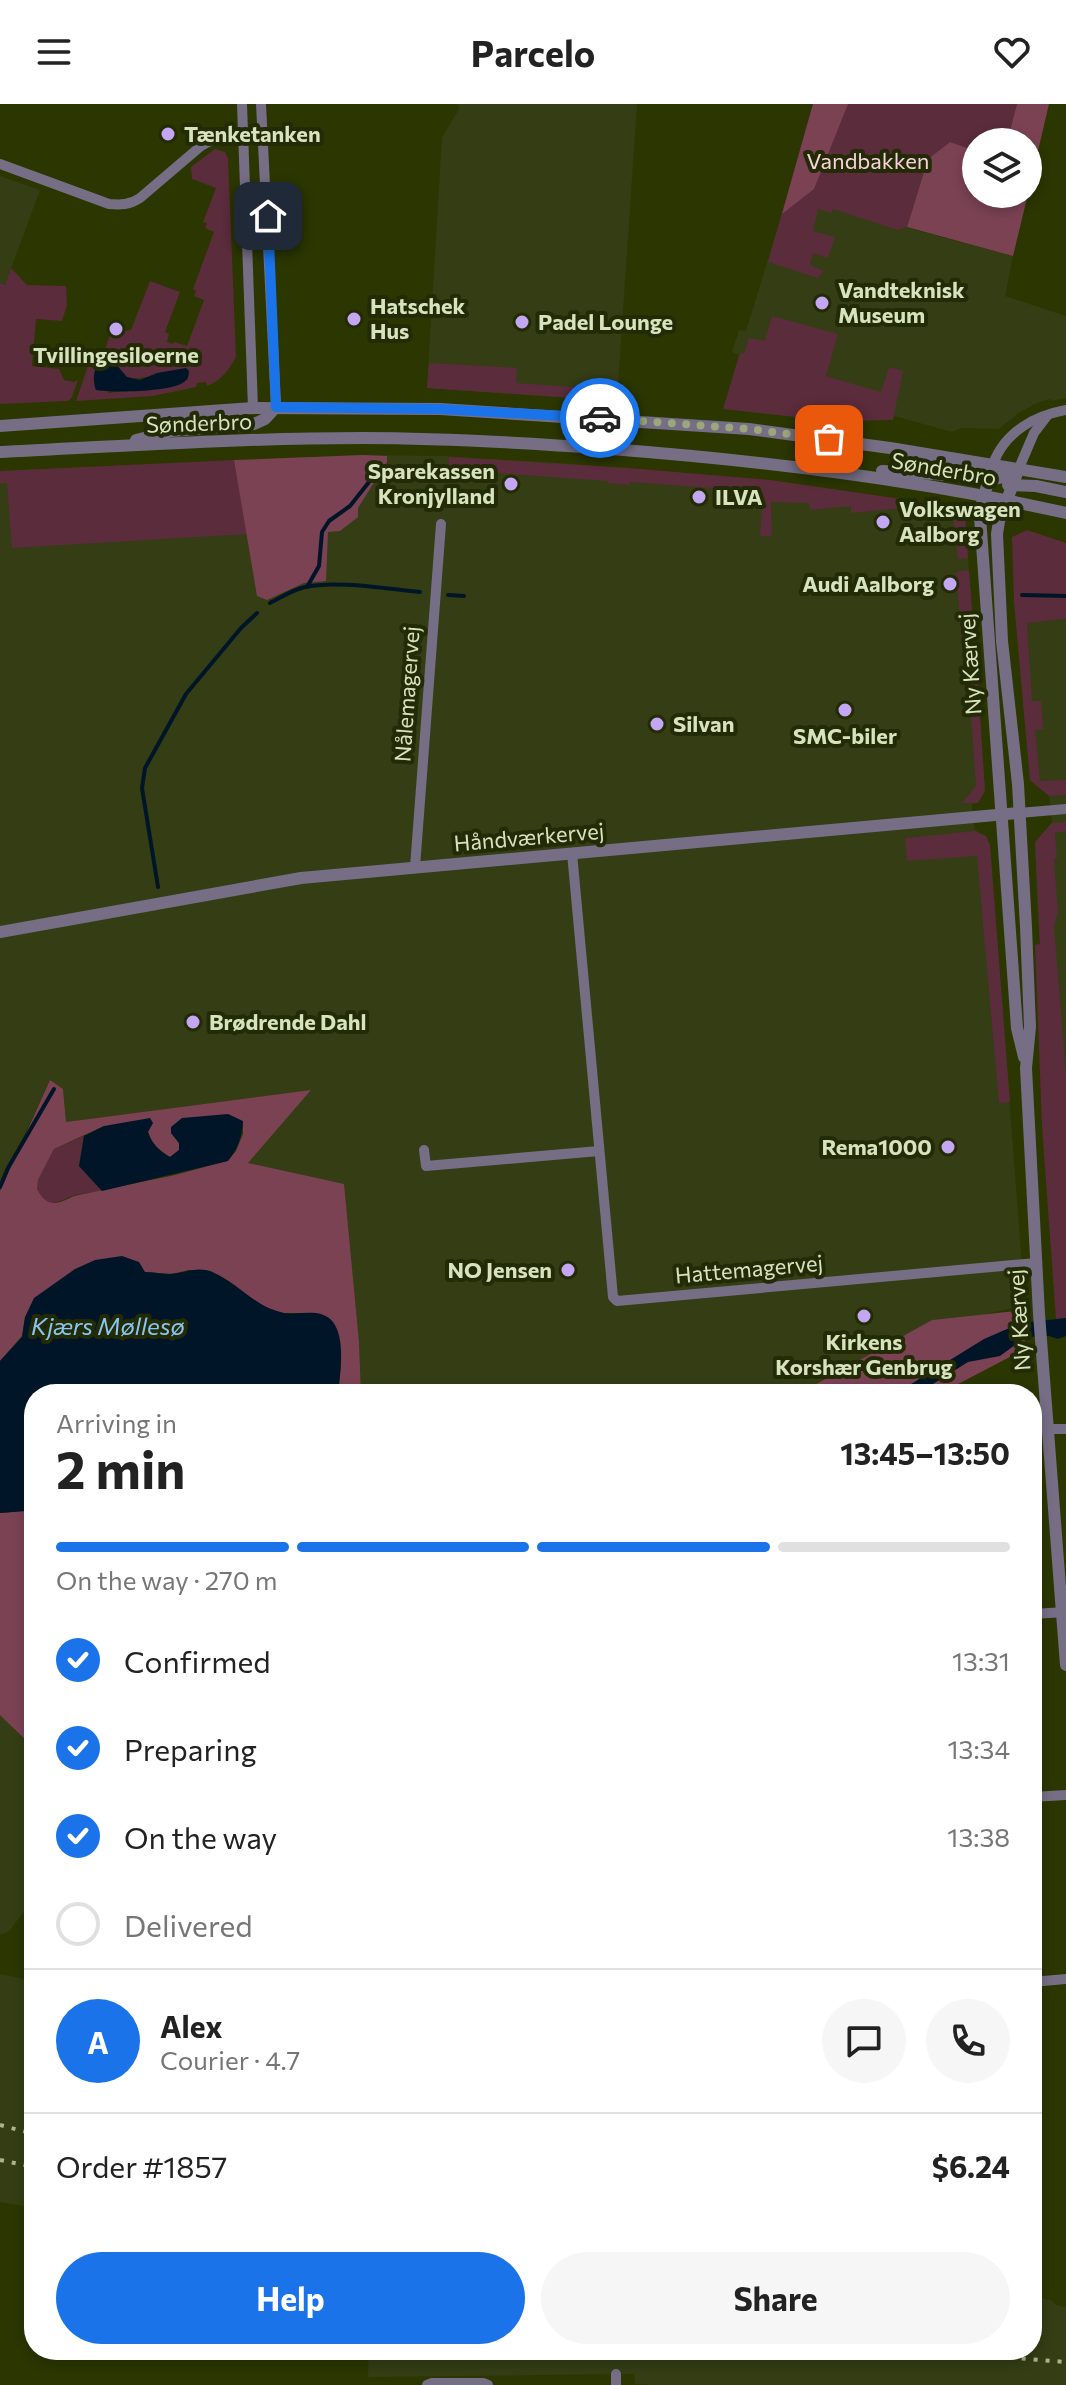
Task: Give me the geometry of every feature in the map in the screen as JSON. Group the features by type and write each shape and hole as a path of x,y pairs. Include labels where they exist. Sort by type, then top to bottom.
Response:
{"street":[{"path":"242,104 253,408 259,423 283,439"},
{"path":"110,447 172,431 259,423 276,407 261,104"},
{"path":"0,164 109,204 129,204 212,139 262,137"},
{"name":"Sønderbro","path":"0,426 276,407 440,409 749,429 1066,477"},
{"path":"993,464 997,453 1012,434 1048,414 1066,410"},
{"path":"797,467 988,480 1008,476 1019,468 1034,433 1048,414"},
{"name":"Sønderbro","path":"0,452 283,439 448,439 641,451 797,467 984,496 1066,513"},
{"name":"Ny Kærvej","path":"993,464 981,507 981,533 1017,1028 1026,1068"},
{"name":"Ny Kærvej","path":"1019,468 997,534 1002,641 1019,813 1030,1027 1026,1068 1039,1314 1066,1665"},
{"path":"984,496 993,488 1013,484 1066,492"},
{"name":"Nålemagervej","path":"415,867 441,524"},
{"name":"Håndværkervej","path":"0,932 283,880 1066,809"},
{"name":"Hattemagervej","path":"572,853 613,1297 617,1301 1036,1263"},
{"path":"424,1150 426,1166 599,1151"},
{"path":"1047,1429 1066,1429"},
{"path":"1042,1613 1064,1612"},
{"path":"1042,1796 1066,1795"},
{"path":"1042,1981 1066,1979"},
{"path":"427,2385 488,2385"}],"shaded area":[{"path":"458,104 637,104 617,401 427,388 442,137 459,109"},
{"path":"813,104 848,104 814,189 782,214"},
{"path":"1017,104 1049,104 1042,134 1042,128 1011,128"},
{"path":"950,142 962,146 962,208 1025,208 1013,256 907,227 928,159"},
{"path":"0,176 40,190 5,285 0,283"},
{"path":"800,199 1013,256 1005,296 1066,316 1066,398 1037,403 999,429 962,428 952,432 894,416 893,420 833,421 723,409 739,355 732,352 739,330 746,331 782,214"},
{"path":"363,455 445,456 770,480 956,507 965,516 985,791 978,803 972,804 975,830 986,836 990,845 1025,1305 982,1315 932,1320 816,1384 361,1384 359,1342 247,1163 310,1091 66,1122 63,1089 50,1080 0,1187 0,471"},
{"path":"387,456 387,462 358,508 358,517 340,531 328,532 326,581 304,583 267,600 257,596 234,460"},
{"path":"1066,619 1066,1204 1060,1205 1035,842 1052,822 1049,796 1030,780 1016,623"},
{"path":"50,1080 63,1089 66,1122 311,1090 248,1163 344,1184 361,1384 339,1384 341,1365 302,1313 283,1313 265,1307 211,1271 189,1270 172,1274 145,1272 25,1317 22,1336 0,1361 0,1191","holes":["243,1121 243,1134 236,1151 227,1161 74,1196 57,1203 48,1202 37,1189 38,1180 54,1149 104,1126 148,1132 156,1146 170,1157 179,1150 179,1143 171,1133"]},
{"path":"1024,1310 1025,1349 958,1384 816,1384 932,1320"},
{"path":"24,1511 24,1738 0,1715 0,1513"},
{"path":"0,1714 24,1738 24,1912 9,1931 0,1935"},
{"path":"0,1974 24,1979 24,2206 0,2202"},
{"path":"1042,2298 1066,2307 1066,2385 654,2385 635,2384 634,2374 368,2377 369,2360 1042,2360"}],"green space":[{"name":"Vandbakken","path":"813,104 1017,104 1011,128 962,128 962,146 950,142 928,159 907,227 898,230 833,209 832,213 818,209 813,231 835,237 828,258 813,253 810,265 824,271 818,278 768,262"},
{"path":"215,149 225,152 228,158 236,357 224,374 207,386 206,382 197,383 196,387 153,396 76,401 89,363 93,364 97,353 103,355 110,335 119,337 124,331 131,330 150,281 180,292 165,332 169,334 167,342 187,346 204,300 194,296 196,291 193,289 214,232 205,228 207,223 203,222 216,188 192,179 191,167","holes":["114,362 125,376 131,378 155,376 185,368 123,391 108,393"]},
{"path":"11,268 27,285 66,286 67,305 62,321 36,319 32,366 59,369 64,380 78,380 68,401 0,404 0,283 5,285"},
{"path":"772,316 838,334 826,376 881,392 889,367 903,371 893,420 833,421 723,409 740,353 744,354 749,338 765,341"},
{"path":"429,363 517,368 516,383 619,390 617,401 427,388"},
{"path":"449,457 770,480 956,507 965,516 968,558 958,559 953,513 914,517 913,507 851,513 851,506 810,510 809,503 771,502 772,536 760,536 763,492 494,473 495,470 448,467"},
{"path":"234,460 248,534 12,548 7,483 0,483 0,471"},
{"path":"1027,530 1066,543 1066,619 1027,623 1032,701 1041,701 1043,729 1035,730 1040,781 1066,780 1066,795 1049,796 1030,780 1014,602 1012,537"},
{"path":"969,570 978,687 969,688 968,679 965,679 956,572"},
{"path":"979,700 985,791 978,803 962,803 976,786 970,703"},
{"path":"1066,822 1066,831 1055,833 1057,858 1054,859 1058,913 1054,926 1066,1075 1066,1318 1056,1320 1042,1126 1035,945 1040,944 1035,842 1052,823"},
{"path":"975,831 986,836 990,845 1010,1102 999,1103 977,856 907,861 905,838"},
{"path":"84,1136 79,1166 102,1191 49,1203 36,1189 54,1149"}],"water":[{"path":"106,360 114,362 127,377 140,380 157,373 186,368 189,371 187,380 167,388 96,390 95,372 98,364"},
{"path":"228,1114 243,1121 239,1142 228,1161 102,1191 79,1166 84,1136 104,1126 150,1118 153,1123 148,1132 152,1140 159,1150 170,1157 179,1150 171,1127 182,1118"},
{"name":"Kjærs Møllesø","path":"122,1256 139,1262 145,1272 170,1274 207,1270 271,1309 328,1317 340,1338 339,1384 24,1384 24,1511 0,1513 0,1361 22,1337 25,1317 34,1298 75,1269 95,1260"},
{"path":"1066,1318 1066,1336 1058,1339 1049,1336 1026,1337 1000,1356 968,1362 933,1384 911,1384 984,1339 1021,1323"}],"waterway":[{"path":"307,587 319,566 322,532 329,521 350,506 369,482 376,463"},
{"path":"270,603 296,590 317,585 420,592"},
{"path":"448,595 464,596"},
{"path":"1022,595 1066,596"},
{"path":"158,887 142,788 145,768 186,694 257,613"},
{"path":"0,1187 54,1089"}],"railway":[{"path":"0,2125 24,2131"},
{"path":"0,2160 24,2165"},
{"path":"1041,2360 1066,2362"}],"way so far":[{"path":"600,418 749,429 829,439"}],"place":[{"name":"Tænketanken","path":"168,134"},
{"name":"Vandteknisk Museum","path":"822,303"},
{"name":"Hatschek Hus","path":"354,319"},
{"name":"Padel Lounge","path":"522,322"},
{"name":"Tvillingesiloerne","path":"116,329"},
{"name":"Sparekassen Kronjylland","path":"511,484"},
{"name":"ILVA","path":"699,497"},
{"name":"Volkswagen Aalborg","path":"883,522"},
{"name":"Audi Aalborg","path":"950,584"},
{"name":"SMC-biler","path":"845,710"},
{"name":"Silvan","path":"657,724"},
{"name":"Brødrende Dahl","path":"193,1022"},
{"name":"Rema1000","path":"948,1147"},
{"name":"NO Jensen","path":"568,1270"},
{"name":"Kirkens Korshær Genbrug","path":"864,1316"}],"route":[{"path":"268,216 276,407 440,409 600,418"}]}
